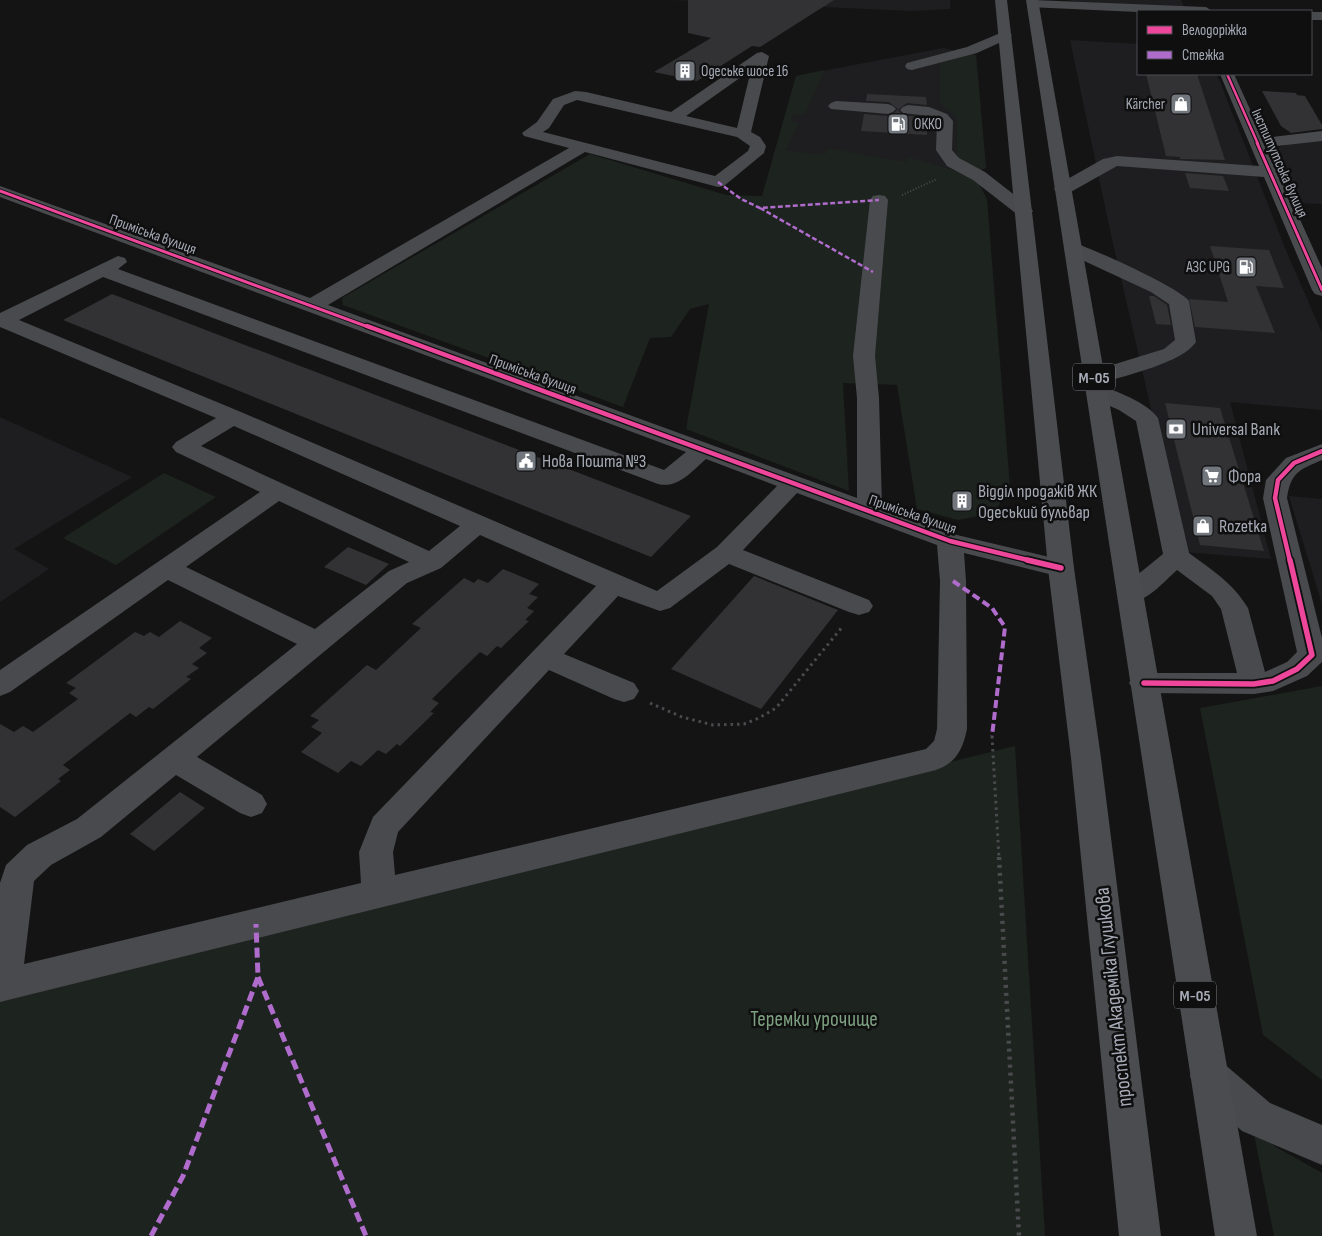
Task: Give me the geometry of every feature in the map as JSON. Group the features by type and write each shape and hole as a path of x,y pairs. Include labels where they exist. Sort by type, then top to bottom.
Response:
{"highway":[{"name":"проспект Академіка Глушкова","path":"1001,0 1062,568 1086,758 1140,1236"},
{"name":"М-05","path":"1032,2 1074,249 1208,1076 1236,1236"}],"street":[{"path":"1032,2 1180,10"},
{"path":"912,66 972,50 1005,36"},
{"path":"674,117 762,56 743,134"},
{"name":"Інститутська вулиця","path":"1227,75 1322,290"},
{"path":"575,95 586,96 743,134 754,140 758,146 756,153 718,182 530,133 543,124 558,102 575,95"},
{"path":"836,106 888,109"},
{"path":"908,110 930,112 943,117 945,121 944,150 953,162 980,176 1024,211"},
{"path":"1257,143 1322,136"},
{"path":"313,306 583,147"},
{"path":"1063,189 1117,161 1270,172"},
{"name":"Приміська вулиця","path":"0,191 870,513 950,541 1062,568"},
{"path":"870,513 868,398 864,356 879,200"},
{"path":"1,320 148,246"},
{"path":"1074,249 1158,288 1179,301 1186,342 1171,353 1095,385"},
{"path":"102,270 667,479 703,450"},
{"path":"1,320 233,416 614,584 660,602 726,554 792,484"},
{"path":"1095,385 1147,418 1177,557 1221,590 1234,608 1254,684"},
{"path":"233,416 184,447 432,562"},
{"path":"1144,683 1254,684 1273,681 1297,669 1312,655 1275,498 1278,480 1294,462 1322,451"},
{"path":"0,685 277,490"},
{"path":"479,523 432,562 398,577 316,642 176,760 89,828 39,855 18,875 7,902 1,986 379,892 936,758 948,746 952,729 953,581 950,541"},
{"path":"726,554 859,606"},
{"path":"1130,595 1177,557"},
{"path":"166,568 316,642"},
{"path":"379,892 376,852 384,826 614,584"},
{"path":"544,656 624,691"},
{"path":"176,760 251,804"},
{"path":"1208,1076 1256,1117 1322,1145"}],"path":[{"path":"879,200 900,195 935,180 953,162"},
{"path":"624,691 700,724 716,726 750,722 764,717 776,708 859,606"},
{"path":"992,736 1019,1236"}],"shaded area":[{"path":"671,0 950,0 950,9 911,11"},
{"path":"1067,0 1181,0 1185,9 1080,3"},
{"path":"1070,40 1137,44 1137,75 1217,75 1285,248 1322,333 1322,410 1230,402 1271,559 1184,552 1111,235"},
{"path":"943,48 976,55 986,168 966,174 774,154 796,76"},
{"path":"1322,140 1322,204 1297,203 1275,157 1275,152 1279,147 1288,144"},
{"path":"0,417 132,477 14,549 49,569 0,602"},
{"path":"1289,496 1322,499 1322,604"}],"green space":[{"path":"970,54 976,55 986,168 977,171 959,160 957,155 957,118 940,103 940,63"},
{"path":"825,70 804,115 794,114 790,121 799,123 786,150 824,155 828,148 905,162 909,157 966,174 979,184 987,199 1010,487 994,513 958,520 917,509 897,385 843,383 849,491 686,429 709,304 690,309 671,337 650,338 623,407 343,305 342,298 590,154 726,195 762,196 796,76"},
{"path":"164,473 216,497 116,565 63,538"},
{"path":"1322,686 1322,1080 1263,1035 1200,708"},
{"name":"Теремки урочище","path":"1015,746 1045,1236 0,1236 0,996"},
{"path":"1253,1129 1276,1147 1322,1173 1322,1236 1274,1236"}],"building":[{"path":"688,0 834,0 760,47 752,46 697,81 654,72 711,38 688,33"},
{"path":"1146,75 1197,75 1225,160 1180,159 1180,157 1166,156"},
{"path":"1262,91 1296,93 1297,95 1305,96 1322,125 1322,129 1291,133 1281,126"},
{"name":"ОККО","path":"867,94 926,97 927,105 907,103 898,110 903,115 927,118 927,135 861,131 864,114 888,116 898,109 889,102 866,101"},
{"path":"1185,173 1223,176 1229,191 1190,188"},
{"path":"1210,246 1269,250 1284,288 1256,286 1275,333 1195,327 1189,299 1228,302"},
{"path":"112,294 691,516 651,557 63,320"},
{"path":"1149,296 1154,296 1167,305 1171,325 1156,324"},
{"name":"Фора","path":"1165,403 1220,408 1264,551 1200,545"},
{"path":"348,547 389,564 366,585 324,567"},
{"path":"503,569 539,584 529,594 538,597 527,608 534,611 525,620 529,621 501,648 497,646 487,656 480,652 432,699 439,703 430,712 434,713 400,746 397,744 386,754 378,750 361,766 351,761 338,773 301,752 322,733 311,727 319,720 310,716 367,665 376,670 421,628 412,624 464,578 474,583 478,579 488,583"},
{"path":"754,576 838,610 761,709 671,669"},
{"path":"180,621 212,638 199,648 207,653 192,664 199,668 186,677 191,679 153,709 149,707 136,717 130,713 63,765 70,770 58,779 61,781 15,817 0,807 0,724 14,732 23,726 33,732 78,699 69,693 76,688 66,683 135,632 144,636 150,632 159,637"},
{"path":"180,792 205,808 154,851 130,834"}],"marked path":[{"path":"718,182 741,199 760,208 879,200"},
{"path":"760,208 873,272"},
{"path":"953,581 992,608 1005,627 992,736"},
{"path":"151,1236 183,1176 258,977 256,924"},
{"path":"258,977 366,1236"}],"cycle path":[{"path":"1227,75 1322,290"},
{"path":"0,191 950,541 1061,568"},
{"path":"1144,683 1254,684 1273,681 1297,669 1312,655 1275,498 1278,480 1294,463 1322,451"}],"place":[{"name":"Одеське шосе 16","path":"685,71"},
{"name":"Kärcher","path":"1181,104"},
{"name":"ОККО","path":"898,124"},
{"name":"АЗС UPG","path":"1246,267"},
{"name":"Universal Bank","path":"1176,429"},
{"name":"Нова Пошта №3","path":"526,461"},
{"name":"Фора","path":"1212,476"},
{"name":"Відділ продажів ЖК Одеський бульвар","path":"962,501"},
{"name":"Rozetka","path":"1203,526"}]}
